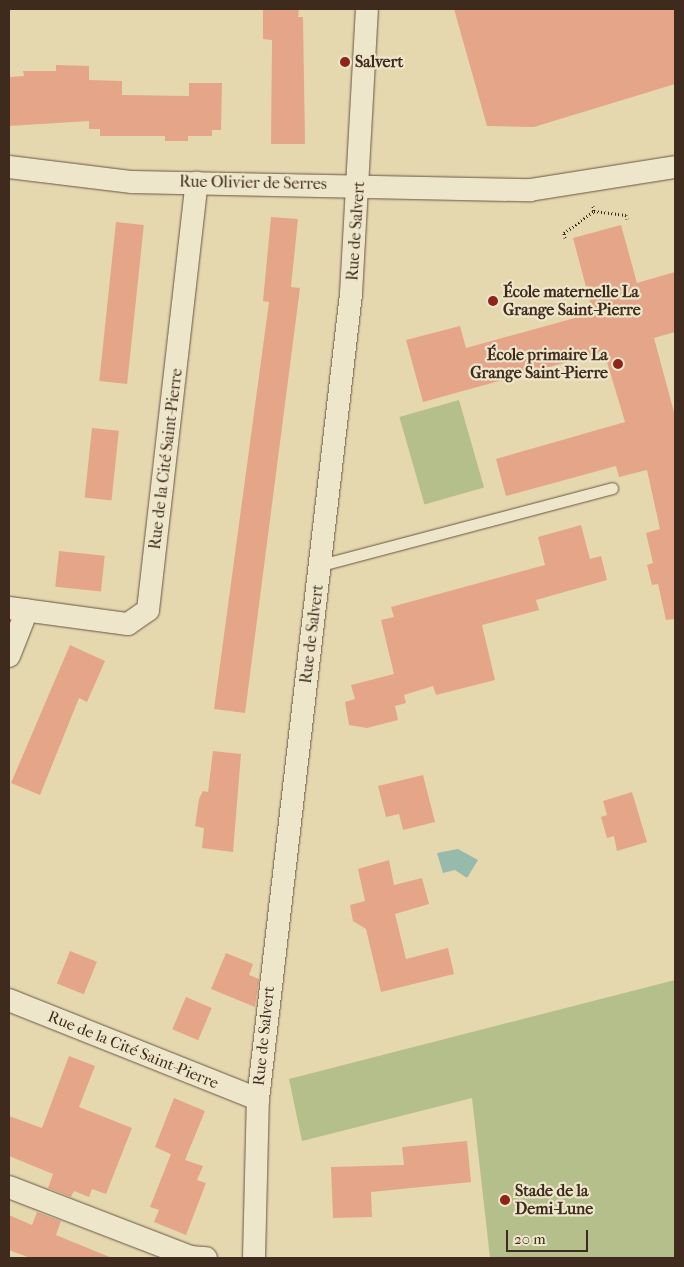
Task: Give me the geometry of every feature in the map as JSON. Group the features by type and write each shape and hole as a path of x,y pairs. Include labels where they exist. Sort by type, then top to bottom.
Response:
{"street":[{"name":"Rue de Salvert","path":"254,1258 258,1099 321,565 360,184 367,9"},
{"name":"Rue Olivier de Serres","path":"9,167 132,182 360,184 530,190 675,167"},
{"name":"Rue de la Cité Saint-Pierre","path":"9,656 18,609 128,624 148,610 197,183"},
{"name":"Rue de la Cité Saint-Pierre","path":"9,1000 258,1099"},
{"path":"9,1187 190,1256 206,1258"}],"lane":[{"path":"321,565 612,488"}],"path":[{"path":"565,238 564,233 594,211"}],"green space":[{"path":"459,400 484,487 424,505 399,417"},
{"path":"675,980 675,1258 490,1258 472,1098 302,1141 289,1079"}],"shaded area":[{"path":"458,849 478,860 467,878 455,870 443,873 437,853"}],"building":[{"path":"263,9 299,9 298,17 303,17 305,144 271,144 272,40 263,39"},
{"path":"454,9 675,9 675,84 534,127 487,126"},
{"path":"56,65 89,66 89,80 122,81 122,95 189,96 189,83 222,83 221,130 212,130 212,136 188,136 188,141 165,141 165,136 100,136 100,129 89,129 89,121 9,126 9,77 24,76 23,71 56,71"},
{"path":"271,217 298,219 291,287 300,288 245,713 214,709 269,302 263,301"},
{"path":"116,222 144,225 127,384 99,381"},
{"path":"621,225 637,283 675,272 675,332 654,338 675,416 675,619 666,620 658,584 652,585 647,565 653,563 646,533 660,529 647,470 619,477 616,466 506,496 496,459 625,422 604,352 423,402 406,340 460,326 466,348 593,313 573,238"},
{"path":"92,428 119,431 112,500 85,498"},
{"path":"581,525 590,559 601,556 607,580 536,600 539,610 482,625 495,680 436,695 433,686 404,695 406,703 395,706 398,720 367,728 349,725 345,702 355,699 351,685 394,674 381,620 394,617 391,607 545,565 538,537"},
{"path":"59,551 105,556 101,592 55,587"},
{"path":"70,645 105,661 87,702 79,698 40,795 11,783"},
{"path":"213,751 241,754 233,852 202,848 204,828 195,826 199,799 203,791 208,792"},
{"path":"423,775 435,822 403,830 399,814 386,817 378,786"},
{"path":"632,792 647,842 617,851 614,836 607,838 601,817 607,815 603,801"},
{"path":"389,860 394,885 422,878 429,904 395,914 406,959 448,948 454,974 381,992 366,929 353,921 350,905 365,901 358,869"},
{"path":"70,951 97,962 84,994 57,983"},
{"path":"226,953 253,964 249,975 259,979 255,1007 211,989"},
{"path":"186,997 212,1008 198,1040 172,1029"},
{"path":"69,1056 95,1066 79,1107 132,1128 106,1194 92,1189 89,1197 74,1191 71,1197 48,1188 53,1174 9,1156 9,1116 42,1128"},
{"path":"174,1098 205,1111 185,1160 203,1166 197,1180 206,1183 186,1235 154,1222 159,1210 150,1207 171,1154 155,1147"},
{"path":"467,1141 471,1182 371,1192 372,1217 333,1218 331,1167 404,1165 402,1147"},
{"path":"37,1212 61,1221 56,1235 112,1258 30,1258 9,1250 9,1215 32,1225"}],"place":[{"name":"Salvert","path":"345,62"},
{"name":"École maternelle La Grange Saint-Pierre","path":"493,301"},
{"name":"École primaire La Grange Saint-Pierre","path":"618,364"},
{"name":"Stade de la Demi-Lune","path":"505,1200"}]}
